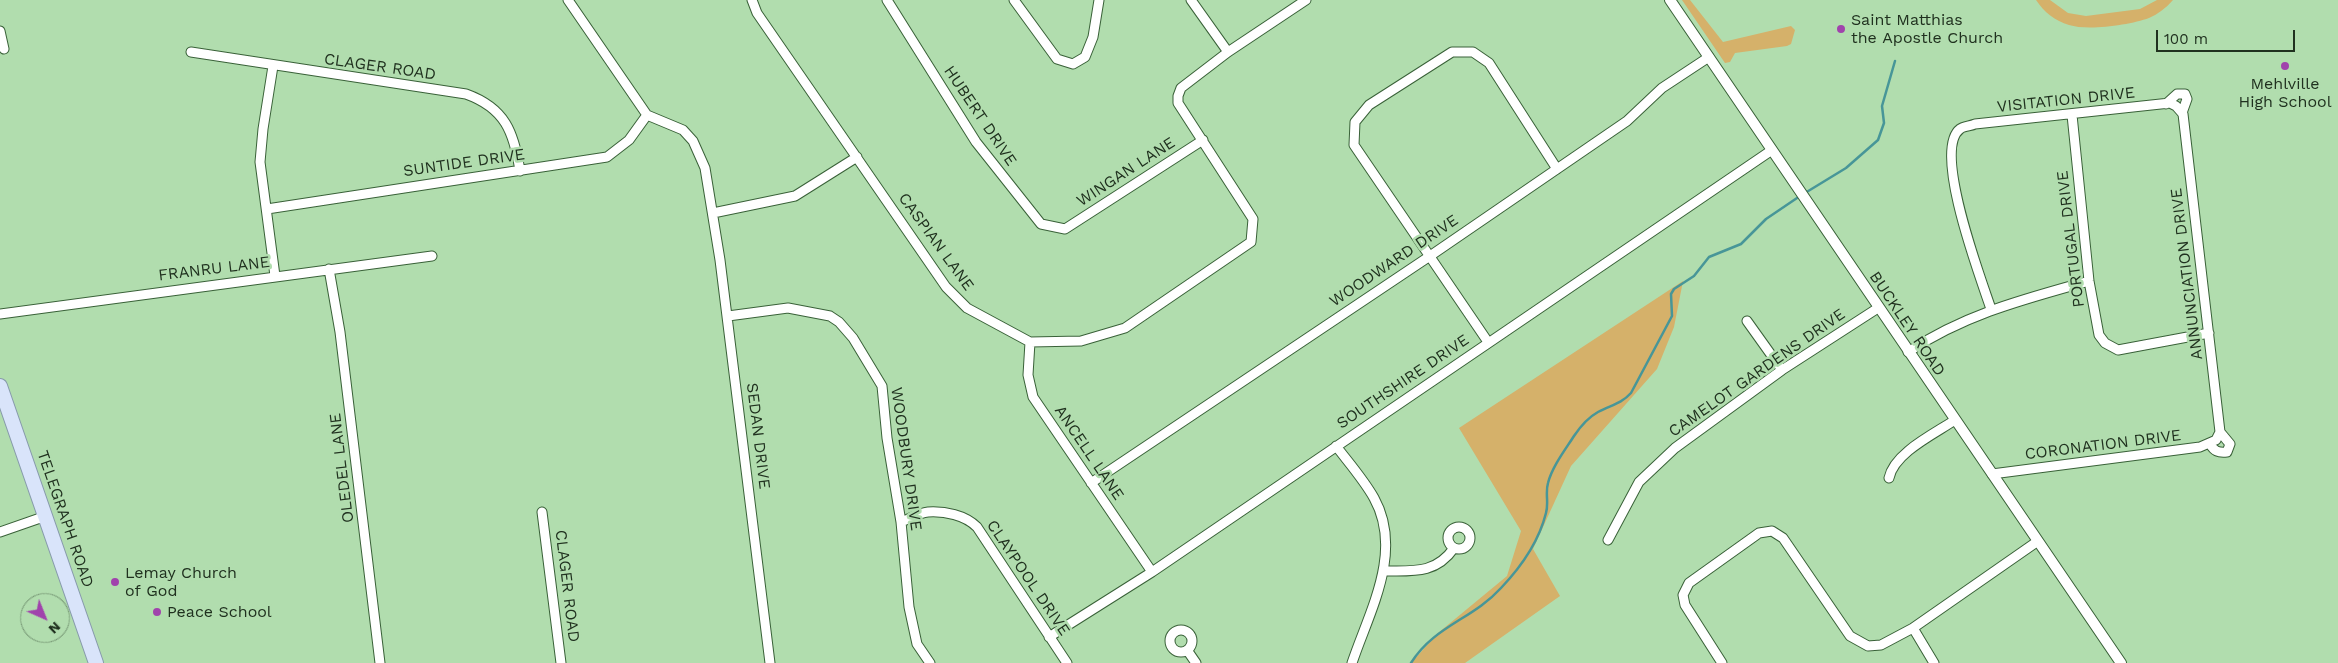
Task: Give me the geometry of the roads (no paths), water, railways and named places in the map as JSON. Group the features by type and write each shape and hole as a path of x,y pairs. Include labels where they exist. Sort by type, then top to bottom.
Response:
{"main road":[{"name":"TELEGRAPH ROAD","path":"0,386 3,402 46,516 96,663"}],"street":[{"path":"568,0 647,115"},
{"name":"CASPIAN LANE","path":"752,0 757,13 955,298 967,308 1030,342 1080,341 1125,328 1251,242 1253,219 1203,140"},
{"name":"HUBERT DRIVE","path":"887,0 976,142 1042,224 1065,229"},
{"path":"1014,0 1057,59 1073,64 1085,57 1093,37 1099,0"},
{"path":"1191,0 1228,52"},
{"path":"1203,140 1178,103 1181,88 1228,52 1306,0"},
{"name":"BUCKLEY ROAD","path":"1670,0 2121,663"},
{"path":"0,31 4,49"},
{"name":"CLAGER ROAD","path":"191,52 466,94 483,100 507,122 516,144 520,171"},
{"path":"1488,342 1354,145 1355,122 1369,105 1452,52 1473,52 1489,63 1557,169"},
{"name":"WOODWARD DRIVE","path":"1091,483 1557,169 1627,120 1662,88 1709,57"},
{"path":"273,66 260,162 275,276"},
{"name":"ANNUNCIATION DRIVE","path":"2166,104 2176,94 2185,94 2187,98 2182,113 2210,333 2215,439"},
{"name":"VISITATION DRIVE","path":"1991,309 1957,202 1950,154 1953,140 1960,129 1975,124 2166,104 2176,106 2182,113"},
{"name":"SUNTIDE DRIVE","path":"267,209 607,157 629,140 647,115"},
{"name":"SEDAN DRIVE","path":"647,115 676,127 693,141 705,168 728,316 770,663"},
{"name":"PORTUGAL DRIVE","path":"2072,115 2090,281 2099,335 2105,343 2118,350 2210,333"},
{"name":"WINGAN LANE","path":"1065,229 1203,140"},
{"name":"SOUTHSHIRE DRIVE","path":"1049,637 1152,572 1772,150"},
{"path":"713,213 795,196 857,157"},
{"name":"FRANRU LANE","path":"0,314 432,256"},
{"name":"OLEDEL LANE","path":"329,269 340,332 380,663"},
{"path":"1908,352 1947,328 1991,309 2090,281"},
{"name":"WOODBURY DRIVE","path":"728,316 788,308 830,316 846,330 882,386 886,438 901,522 912,625 917,644 930,663"},
{"name":"CAMELOT GARDENS DRIVE","path":"1608,540 1639,482 1675,448 1782,370 1878,308"},
{"path":"1747,321 1782,370"},
{"name":"ANCELL LANE","path":"1030,342 1028,375 1033,397 1152,572"},
{"path":"1889,478 1893,465 1902,456 1955,420"},
{"name":"CORONATION DRIVE","path":"1992,474 2200,447 2215,439"},
{"path":"1336,446 1375,500 1383,524 1385,571 1352,663"},
{"name":"CLAGER ROAD","path":"542,512 562,663"},
{"name":"CLAYPOOL DRIVE","path":"901,522 927,512 962,516 970,520 977,527 1067,663"},
{"path":"0,532 46,516"},
{"path":"1722,663 1685,605 1683,595 1689,583 1759,533 1772,531 1783,538 1850,636 1868,646 1881,645 1913,628 2038,541"},
{"path":"1385,571 1413,572 1438,565 1447,558 1454,548"},
{"path":"1913,628 1934,663"},
{"path":"1187,650 1196,663"}],"waterway":[{"path":"1805,193 1846,168 1878,140 1884,123 1882,106 1895,61"},
{"path":"1411,663 1420,650 1442,631 1490,599 1522,562 1539,534 1543,523 1547,509 1547,487 1556,465 1576,433 1588,419 1620,402 1631,393 1672,316 1671,294 1674,289 1694,276 1709,257 1741,244 1766,219 1800,196"}],"place":[{"name":"Saint Matthias the Apostle Church","path":"1841,29"},
{"name":"Mehlville High School","path":"2285,66"},
{"name":"Lemay Church of God","path":"115,582"},
{"name":"Peace School","path":"157,612"}]}
